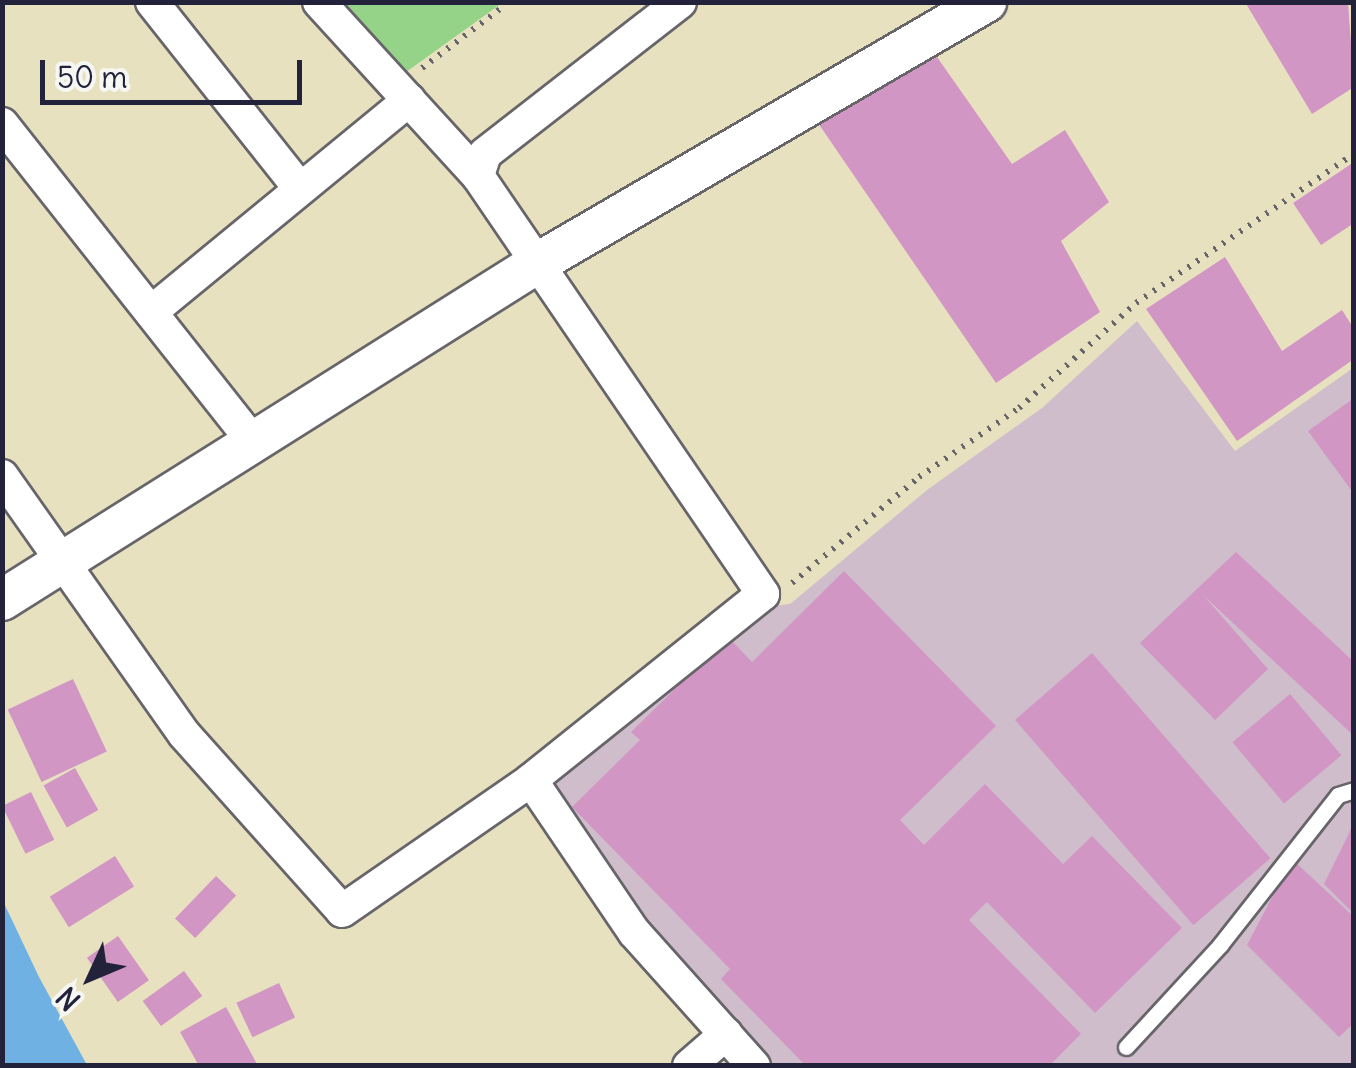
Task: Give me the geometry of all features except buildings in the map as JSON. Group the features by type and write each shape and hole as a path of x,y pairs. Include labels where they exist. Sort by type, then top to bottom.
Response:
{"street":[{"path":"152,2 300,190"},
{"path":"2,476 62,568 184,734 342,911 530,780 763,594 478,176 319,2"},
{"path":"478,176 486,154 680,2"},
{"path":"2,600 62,568 536,264 986,2"},
{"path":"150,312 300,190 403,94"},
{"path":"2,124 255,444"},
{"path":"530,780 634,932 754,1066"},
{"path":"689,1066 726,1034"}],"lane":[{"path":"1126,1047 1220,945 1338,794 1354,790"}],"path":[{"path":"403,94 504,6"},
{"path":"763,594 785,589 919,477 1019,408 1136,303 1354,154"}],"shaded area":[{"path":"1137,321 1235,451 1353,368 1353,1065 774,1065 640,924 550,783 770,606 790,604 927,490 1042,408"}],"green space":[{"path":"327,3 502,3 395,80"}],"water":[{"path":"2,899 39,977 87,1065 3,1065"}]}
